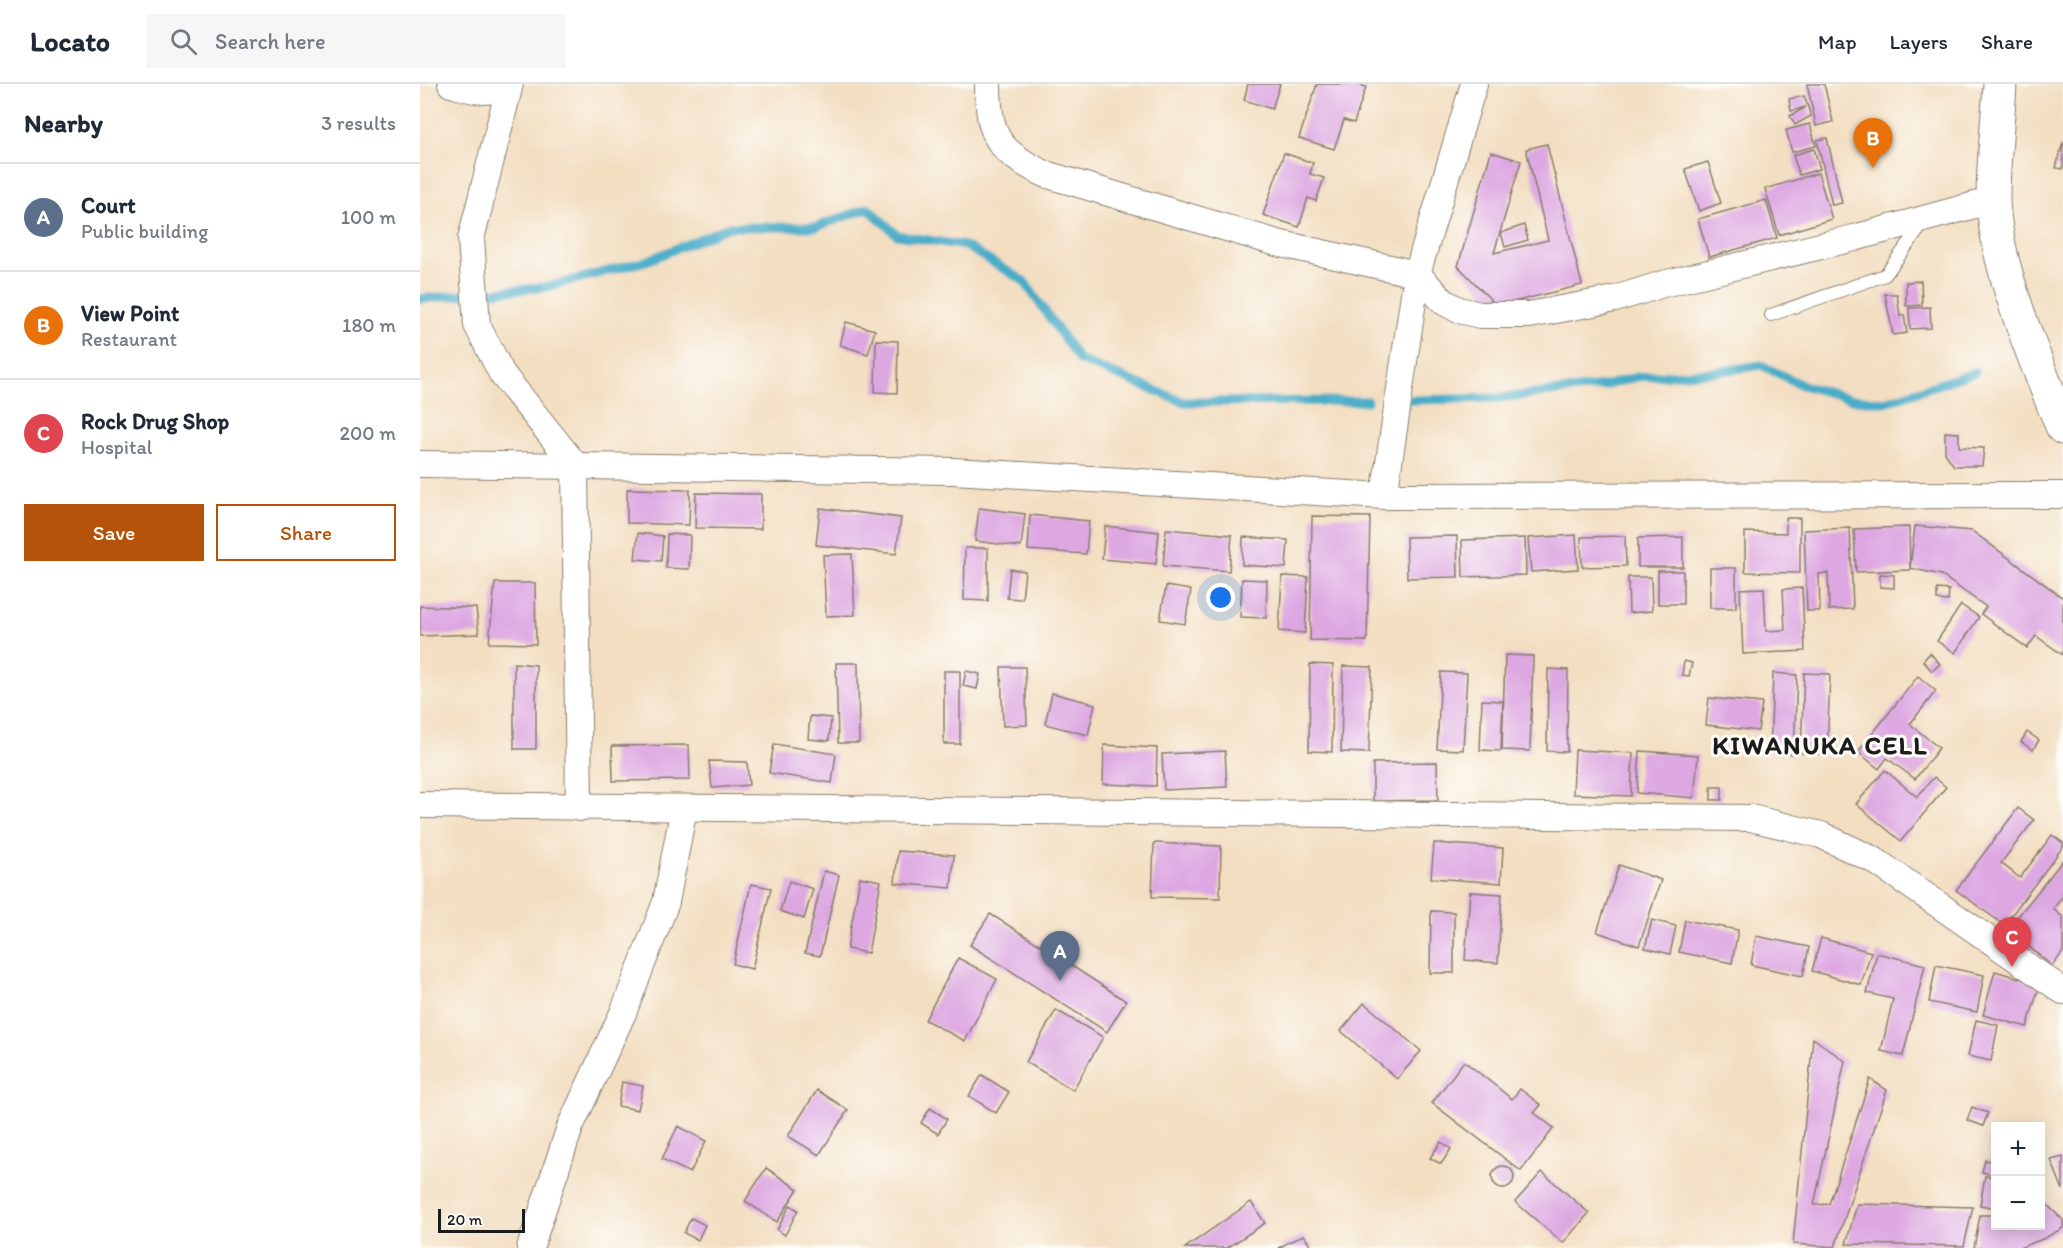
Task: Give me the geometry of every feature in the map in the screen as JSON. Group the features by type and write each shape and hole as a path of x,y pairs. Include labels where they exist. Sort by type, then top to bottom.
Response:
{"main road":[{"path":"2000,84 1993,200 2002,259 2042,377 2063,428"}],"street":[{"path":"451,84 490,91 498,90 508,84"},
{"path":"508,84 471,239 477,325 502,374 575,465 579,808"},
{"path":"988,84 992,123 1002,147 1012,157 1045,174 1277,243 1417,274 1428,288 1459,310 1480,315 1529,315 1615,300 1663,284 1926,219 1993,200"},
{"path":"1384,496 1417,274 1474,84"},
{"path":"420,464 953,471 1384,496 2063,495"},
{"path":"420,805 1752,818 1821,835 1874,860 2063,991"},
{"path":"530,1248 570,1127 623,1013 666,902 684,808"}],"lane":[{"path":"1771,315 1886,275 1926,219"}],"building":[{"path":"1248,84 1280,84 1272,109 1244,100"},
{"path":"1317,84 1356,84 1366,87 1354,123 1344,120 1334,149 1299,138"},
{"path":"1807,84 1824,84 1833,122 1816,126"},
{"path":"1804,96 1811,116 1795,125 1790,116 1806,107 1791,111 1789,99"},
{"path":"1810,124 1816,146 1792,152 1786,130"},
{"path":"1827,138 1842,203 1832,205 1817,140"},
{"path":"2063,142 2063,169 2056,168"},
{"path":"1547,144 1582,285 1497,306 1458,266 1491,152 1521,161 1494,253 1548,240 1526,149"},
{"path":"1814,149 1820,169 1799,175 1793,155"},
{"path":"1284,153 1313,163 1310,174 1324,178 1316,201 1308,198 1299,227 1263,215"},
{"path":"1708,162 1721,203 1699,211 1685,169"},
{"path":"1818,173 1832,219 1779,235 1765,189"},
{"path":"1766,200 1777,238 1709,257 1698,219"},
{"path":"1524,225 1528,240 1505,247 1501,233"},
{"path":"1921,281 1922,305 1906,306 1906,282"},
{"path":"1885,294 1897,294 1900,316 1904,315 1907,333 1893,335"},
{"path":"1930,307 1931,328 1910,329 1909,308"},
{"path":"846,322 875,330 868,354 840,345"},
{"path":"876,340 898,341 897,393 875,392"},
{"path":"1945,432 1959,433 1959,447 1984,448 1982,466 1954,466 1945,453"},
{"path":"627,489 690,490 689,525 627,523"},
{"path":"696,493 761,494 761,529 695,528"},
{"path":"820,508 901,518 896,554 816,545"},
{"path":"979,508 1025,514 1021,547 975,541"},
{"path":"1030,515 1089,521 1086,554 1028,550"},
{"path":"1312,516 1370,517 1367,641 1310,640"},
{"path":"1786,518 1800,518 1800,573 1745,572 1745,532 1786,533"},
{"path":"1105,526 1159,532 1156,564 1102,559"},
{"path":"1915,526 1972,531 2063,598 2063,655 2036,636 2027,648 1981,614 1986,607 1941,575 1910,568"},
{"path":"1909,527 1910,570 1856,572 1854,529"},
{"path":"1850,528 1853,609 1829,610 1828,573 1819,574 1820,611 1807,611 1804,530"},
{"path":"1166,529 1232,535 1229,571 1163,566"},
{"path":"638,533 663,536 661,561 635,559"},
{"path":"667,534 690,535 689,569 666,568"},
{"path":"1576,535 1578,569 1531,572 1528,538"},
{"path":"1457,536 1458,577 1407,578 1406,537"},
{"path":"1625,536 1626,566 1582,567 1581,537"},
{"path":"1243,537 1288,540 1286,568 1242,565"},
{"path":"1683,537 1683,567 1638,567 1638,538"},
{"path":"1525,538 1526,575 1463,577 1462,540"},
{"path":"965,548 988,548 988,601 964,600"},
{"path":"852,554 855,615 826,616 823,555"},
{"path":"1710,568 1736,568 1736,608 1710,608"},
{"path":"1010,569 1025,571 1022,599 1007,598"},
{"path":"1658,571 1683,571 1683,604 1658,604"},
{"path":"1880,574 1894,575 1894,588 1880,587"},
{"path":"1282,576 1308,577 1305,633 1279,631"},
{"path":"1628,577 1651,577 1652,611 1629,613"},
{"path":"1242,579 1267,580 1266,618 1240,617"},
{"path":"495,583 535,583 536,644 489,643"},
{"path":"1166,586 1191,590 1185,624 1160,620"},
{"path":"1764,588 1766,631 1785,630 1783,589 1802,588 1805,651 1743,654 1740,589"},
{"path":"1937,589 1949,590 1948,601 1937,600"},
{"path":"1961,605 1979,617 1955,653 1937,641"},
{"path":"420,606 476,608 479,634 420,636"},
{"path":"1930,653 1940,664 1932,671 1923,661"},
{"path":"1505,655 1533,656 1530,751 1502,750"},
{"path":"1684,661 1692,663 1689,676 1682,675"},
{"path":"514,663 536,665 536,749 514,749"},
{"path":"836,663 858,663 859,743 838,743"},
{"path":"1310,664 1333,665 1332,752 1309,751"},
{"path":"1343,666 1372,667 1369,753 1341,752"},
{"path":"1001,667 1025,667 1027,725 1003,726"},
{"path":"1548,669 1568,670 1567,752 1547,751"},
{"path":"944,671 960,671 960,744 944,744"},
{"path":"966,671 980,674 977,689 963,686"},
{"path":"1441,672 1467,673 1463,750 1437,749"},
{"path":"1773,673 1797,675 1794,754 1770,752"},
{"path":"1804,673 1830,674 1827,754 1801,753"},
{"path":"1918,676 1936,691 1910,724 1939,748 1915,779 1887,758 1879,769 1858,752"},
{"path":"1052,693 1095,704 1088,735 1045,724"},
{"path":"1709,698 1762,703 1758,731 1706,725"},
{"path":"1482,700 1503,701 1501,751 1480,750"},
{"path":"810,716 831,718 829,741 808,739"},
{"path":"2027,732 2039,740 2033,750 2021,742"},
{"path":"774,744 836,754 832,783 769,773"},
{"path":"689,745 690,780 613,781 612,746"},
{"path":"1104,745 1157,748 1156,786 1103,784"},
{"path":"1575,750 1633,753 1631,796 1573,794"},
{"path":"1225,751 1227,787 1164,790 1162,754"},
{"path":"1640,751 1698,755 1694,798 1637,793"},
{"path":"709,761 747,762 749,785 712,788"},
{"path":"1437,762 1438,800 1373,801 1373,763"},
{"path":"1885,770 1917,797 1934,777 1946,787 1901,841 1856,804"},
{"path":"1711,787 1722,787 1722,800 1711,800"},
{"path":"2018,808 2034,820 2001,863 2020,878 2052,835 2063,843 2063,847 2004,925 1956,890"},
{"path":"1154,843 1221,846 1220,898 1152,897"},
{"path":"1434,843 1503,848 1501,883 1431,878"},
{"path":"898,851 954,855 951,888 895,883"},
{"path":"2063,860 2063,896 2053,909 2063,917 2063,952 2052,966 2008,929"},
{"path":"1619,865 1661,880 1639,946 1597,932"},
{"path":"824,871 839,875 820,956 805,953"},
{"path":"860,877 881,881 868,953 847,949"},
{"path":"789,881 813,889 804,919 780,911"},
{"path":"751,884 771,888 752,969 733,964"},
{"path":"1470,892 1502,894 1498,963 1465,960"},
{"path":"1431,911 1454,912 1454,973 1430,973"},
{"path":"990,914 1040,945 1044,938 1068,953 1064,961 1126,1001 1107,1032 970,945"},
{"path":"1652,920 1676,926 1670,954 1645,948"},
{"path":"1685,920 1738,930 1732,963 1679,952"},
{"path":"1756,936 1809,947 1803,976 1751,965"},
{"path":"1821,938 1871,952 1861,985 1812,971"},
{"path":"1877,953 1925,965 1903,1056 1881,1051 1893,999 1867,993"},
{"path":"958,958 997,979 965,1041 925,1020"},
{"path":"1936,965 1984,975 1977,1012 1929,1002"},
{"path":"1995,971 2040,984 2027,1027 1983,1015"},
{"path":"1364,1003 1421,1051 1397,1079 1341,1031"},
{"path":"1056,1010 1103,1037 1073,1090 1026,1062"},
{"path":"1976,1020 1998,1025 1991,1061 1968,1056"},
{"path":"1813,1038 1845,1061 1814,1205 1829,1204 1870,1079 1887,1090 1835,1247 1793,1244"},
{"path":"1464,1061 1512,1099 1520,1089 1541,1105 1534,1113 1554,1128 1521,1171 1432,1103"},
{"path":"982,1075 1009,1092 996,1113 969,1096"},
{"path":"622,1082 643,1086 638,1110 618,1106"},
{"path":"817,1090 848,1110 819,1155 788,1136"},
{"path":"1972,1107 1988,1113 1983,1126 1967,1120"},
{"path":"930,1108 947,1119 938,1134 921,1123"},
{"path":"678,1126 706,1141 690,1173 662,1159"},
{"path":"1441,1142 1451,1149 1441,1164 1430,1158"},
{"path":"2063,1157 2063,1190 2051,1160"},
{"path":"1985,1160 1991,1161 1991,1174 1982,1172"},
{"path":"1503,1166 1511,1169 1514,1177 1511,1185 1503,1188 1495,1185 1492,1177 1495,1169"},
{"path":"766,1168 798,1189 777,1222 745,1201"},
{"path":"1542,1172 1589,1213 1563,1243 1515,1202"},
{"path":"1985,1176 1991,1177 1991,1207 1980,1205"},
{"path":"1251,1202 1265,1223 1227,1248 1185,1248"},
{"path":"2045,1203 2063,1220 2063,1228 2019,1248 1974,1248 1980,1215 1991,1215 1991,1230 2045,1230"},
{"path":"1857,1204 1973,1207 1964,1246 1846,1244"},
{"path":"790,1205 798,1210 785,1235 777,1230"},
{"path":"691,1218 705,1225 698,1240 684,1233"},
{"path":"1303,1235 1313,1248 1278,1248"}],"waterway":[{"path":"420,299 547,287 646,261 729,227 816,227 868,208 897,235 965,246 1024,281 1079,360 1184,402 1367,401"},
{"path":"1412,400 1498,398 1604,386 1636,377 1715,372 1761,365 1802,385 1851,399 1885,402 1975,372"}],"place":[{"name":"View Point","path":"1873,168"},
{"name":"Rock Drug Shop","path":"2012,967"},
{"name":"Court","path":"1060,981"}],"district":[{"name":"KIWANUKA CELL","path":"1820,745"}]}
